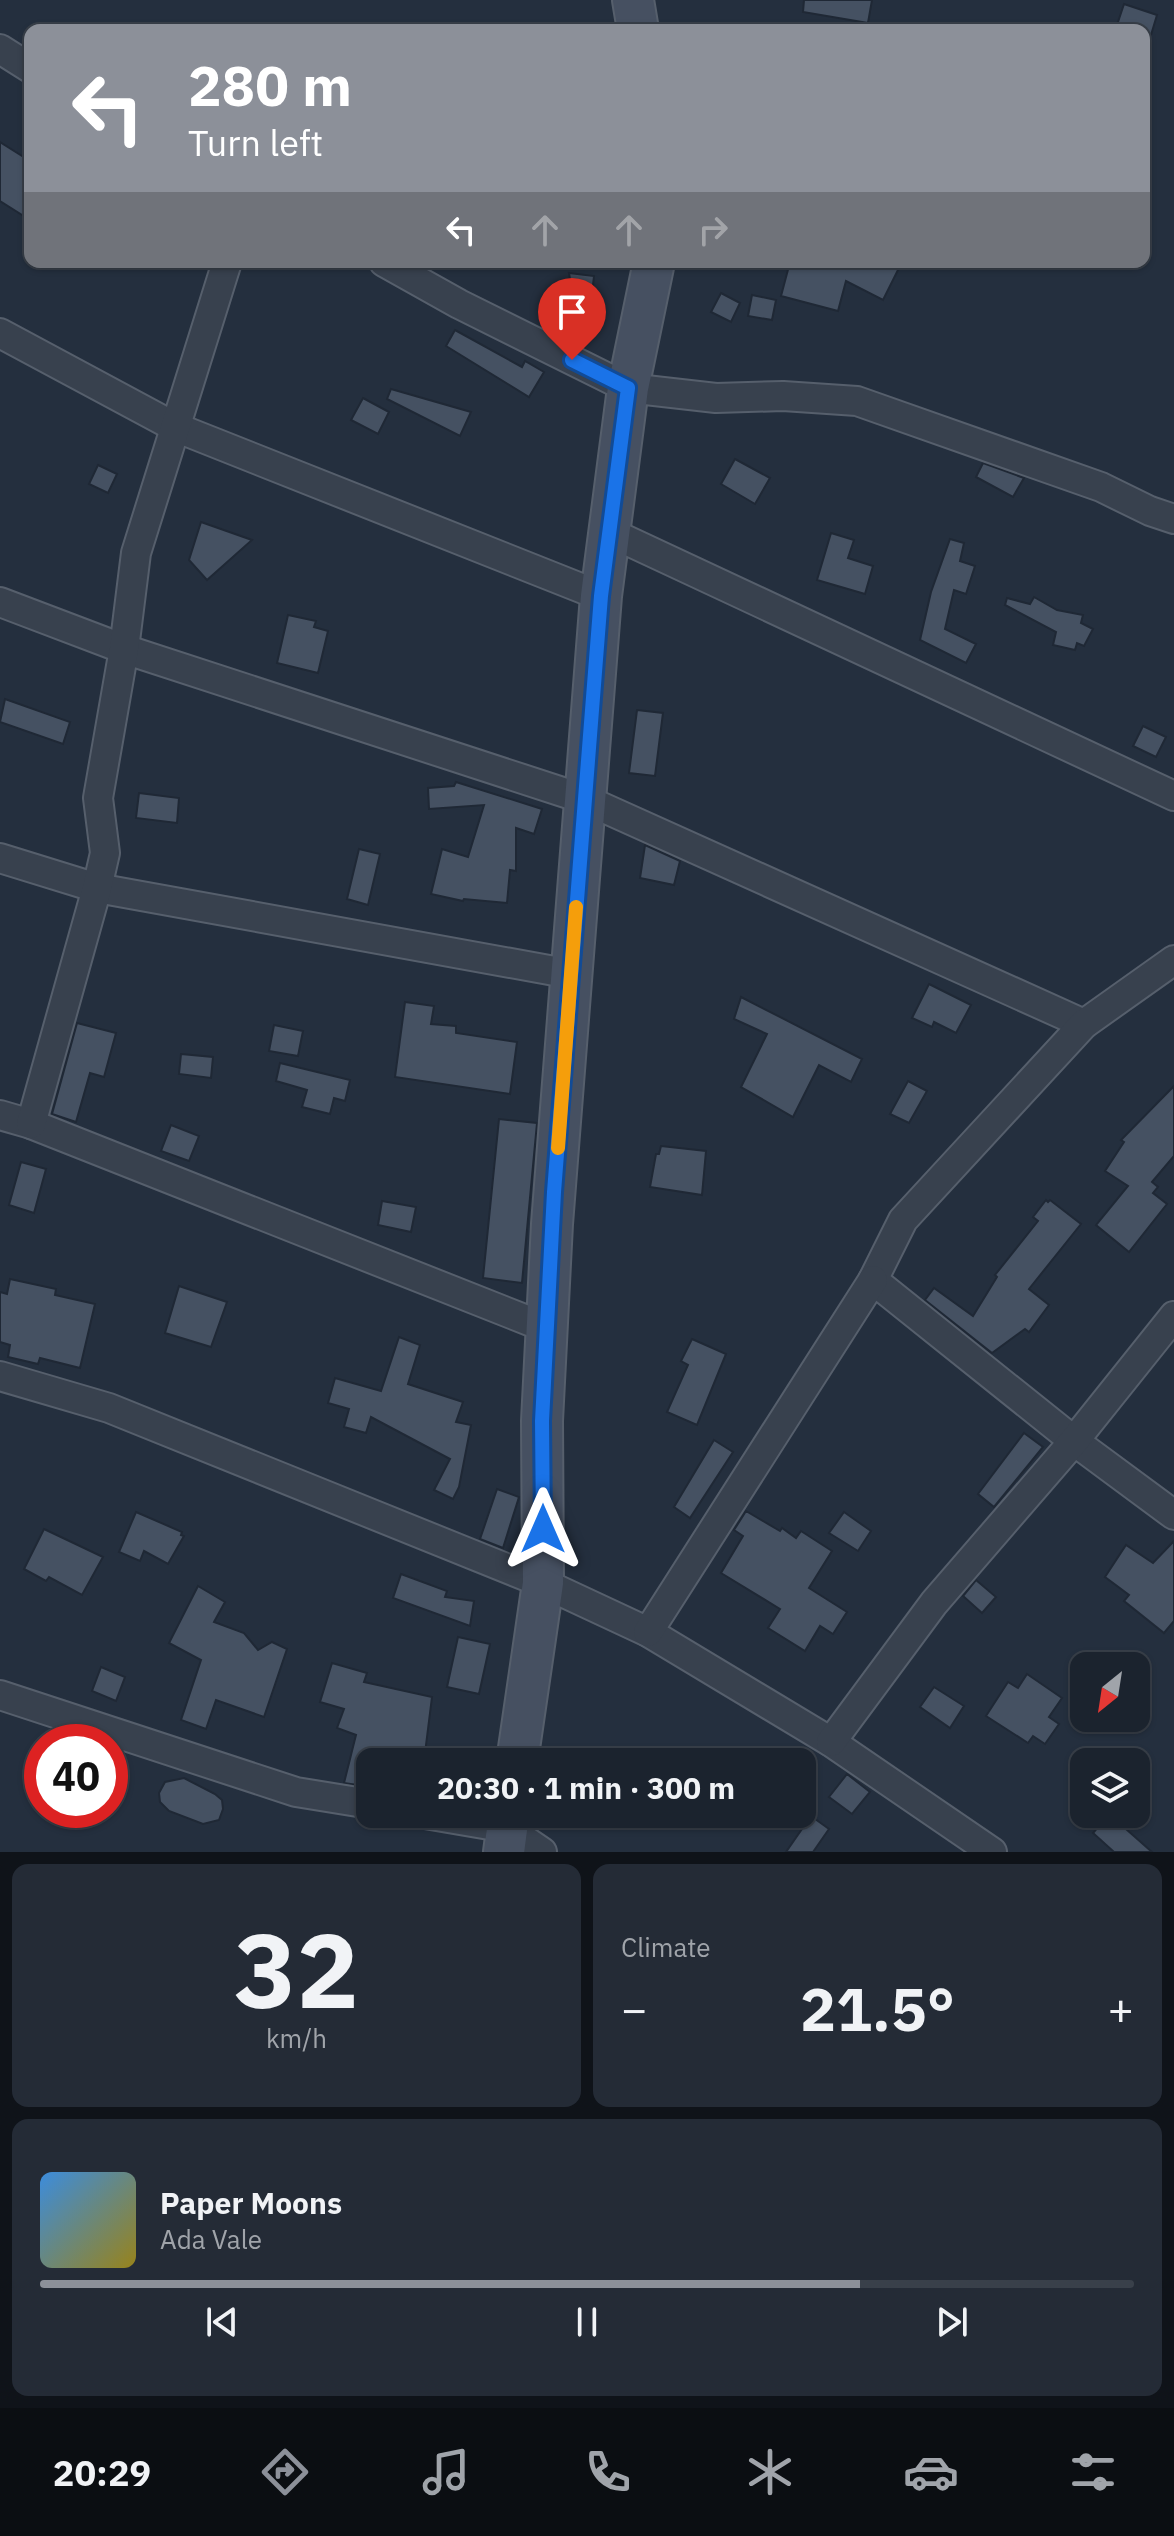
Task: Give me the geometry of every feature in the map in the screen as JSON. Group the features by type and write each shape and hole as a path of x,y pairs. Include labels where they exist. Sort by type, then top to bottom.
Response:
{"street":[{"path":"633,0 637,24"},
{"path":"0,49 24,64"},
{"path":"31,1124 105,853 98,798 124,649 136,553 225,268"},
{"path":"395,268 459,304 628,388 716,398 783,396 857,401 1101,487 1174,519"},
{"path":"519,1748 543,1583 542,1421 552,1224 601,596 628,388 653,268"},
{"path":"0,333 175,427 601,596"},
{"path":"609,532 1174,796"},
{"path":"0,602 124,649 584,799 1084,1024"},
{"path":"0,858 97,888 571,974"},
{"path":"648,1632 873,1280 903,1220 1084,1024 1174,960"},
{"path":"0,1115 31,1124 547,1328"},
{"path":"873,1280 1074,1441 1174,1515"},
{"path":"831,1742 934,1603 1074,1441 1174,1316"},
{"path":"0,1376 109,1408 543,1583 648,1632 831,1742 992,1852"},
{"path":"0,1695 296,1792 356,1802"},
{"path":"507,1831 542,1852"}],"building":[{"path":"804,0 872,0 868,23 803,12"},
{"path":"1124,4 1157,15 1151,35 1150,24 1117,24"},
{"path":"0,142 24,157 24,216 0,201"},
{"path":"788,268 899,268 883,300 846,281 838,311 781,296"},
{"path":"569,273 594,276 590,312 598,314 592,336 587,335 587,340 579,340 578,332 569,330 575,311"},
{"path":"721,293 740,303 731,322 711,312"},
{"path":"752,295 776,300 772,320 748,316"},
{"path":"455,330 522,367 525,361 544,372 529,397 446,346"},
{"path":"391,389 471,412 460,436 387,399"},
{"path":"363,398 389,412 378,434 351,420"},
{"path":"735,459 770,478 755,504 721,484"},
{"path":"983,463 1024,478 1013,497 976,477"},
{"path":"98,465 117,474 108,493 89,484"},
{"path":"201,522 252,540 207,580 189,560"},
{"path":"831,533 854,540 848,558 873,566 865,594 817,580"},
{"path":"950,539 964,543 960,561 975,566 966,594 954,590 945,629 976,644 966,663 920,640 931,592"},
{"path":"1034,597 1057,610 1083,615 1081,623 1093,629 1084,646 1077,643 1075,650 1053,645 1056,632 1005,605 1007,598 1030,604"},
{"path":"288,615 316,621 314,627 328,631 318,673 277,663"},
{"path":"5,699 70,722 63,744 0,722"},
{"path":"637,710 663,713 655,776 629,773"},
{"path":"1143,726 1166,737 1156,757 1133,746"},
{"path":"456,782 542,809 534,834 516,828 516,871 510,870 507,903 463,901 431,894 442,849 468,857 484,805 429,809 428,788 454,786"},
{"path":"139,793 179,798 177,823 136,818"},
{"path":"645,845 680,861 674,885 640,878"},
{"path":"359,849 380,854 368,905 347,899"},
{"path":"929,984 971,1005 956,1033 934,1022 932,1027 912,1018"},
{"path":"741,997 862,1059 851,1082 819,1065 793,1117 741,1087 767,1034 734,1019"},
{"path":"405,1002 434,1006 431,1024 456,1026 456,1033 517,1042 510,1094 395,1077"},
{"path":"77,1023 116,1033 104,1077 90,1073 76,1122 52,1114"},
{"path":"274,1025 303,1031 298,1056 269,1051"},
{"path":"181,1054 213,1057 211,1078 179,1074"},
{"path":"280,1063 350,1080 345,1101 334,1098 330,1114 302,1107 307,1090 276,1081"},
{"path":"908,1081 927,1091 909,1123 890,1114"},
{"path":"1174,1086 1174,1156 1152,1182 1158,1187 1153,1193 1167,1204 1129,1252 1096,1225 1128,1186 1105,1171 1124,1142 1121,1140"},
{"path":"499,1119 537,1123 522,1283 483,1278"},
{"path":"171,1125 199,1136 189,1161 161,1151"},
{"path":"661,1146 706,1151 702,1195 650,1187 656,1154 659,1154"},
{"path":"21,1162 46,1169 34,1213 9,1205"},
{"path":"1046,1200 1081,1224 1029,1289 1049,1305 1029,1332 1025,1329 992,1353 925,1300 934,1288 973,1316 997,1277 995,1275 1038,1221 1033,1217"},
{"path":"382,1201 416,1207 411,1232 378,1225"},
{"path":"10,1279 56,1289 55,1295 95,1304 80,1368 40,1358 38,1364 8,1357 10,1345 0,1342 0,1292 7,1294"},
{"path":"179,1286 227,1302 211,1347 165,1333"},
{"path":"399,1337 420,1345 408,1384 463,1402 456,1422 471,1425 459,1487 453,1499 434,1490 450,1459 371,1417 366,1433 344,1427 349,1409 328,1403 335,1378 381,1391"},
{"path":"692,1339 726,1354 697,1425 667,1412 688,1365 681,1361"},
{"path":"1024,1433 1043,1447 994,1507 978,1494"},
{"path":"714,1440 733,1452 690,1518 674,1507"},
{"path":"497,1489 519,1497 503,1548 480,1539"},
{"path":"746,1511 796,1538 801,1531 832,1551 809,1588 847,1612 833,1634 820,1626 805,1651 768,1628 780,1609 721,1573 743,1536 734,1530"},
{"path":"136,1512 182,1532 184,1536 168,1564 144,1551 140,1561 119,1552"},
{"path":"844,1512 871,1531 858,1551 829,1533"},
{"path":"44,1529 103,1557 82,1595 49,1577 46,1581 24,1569"},
{"path":"1174,1541 1174,1621 1164,1633 1124,1601 1129,1595 1105,1577 1126,1545 1153,1563"},
{"path":"401,1574 447,1591 445,1597 474,1601 470,1626 393,1598"},
{"path":"976,1580 996,1597 982,1613 963,1596"},
{"path":"198,1586 225,1602 214,1622 244,1633 258,1650 272,1642 287,1649 264,1717 216,1700 206,1729 181,1720 201,1660 169,1643"},
{"path":"458,1637 490,1644 479,1694 447,1687"},
{"path":"332,1663 367,1673 364,1682 432,1697 426,1748 356,1748 356,1785 344,1783 356,1735 337,1728 344,1709 320,1702"},
{"path":"101,1667 125,1677 116,1701 92,1691"},
{"path":"1027,1674 1062,1698 1049,1717 1059,1724 1045,1744 1033,1736 1028,1743 986,1716 1008,1682 1018,1688"},
{"path":"934,1687 964,1706 950,1728 920,1707"},
{"path":"847,1774 870,1792 852,1814 829,1797"},
{"path":"184,1778 222,1800 219,1820 203,1824 169,1811 160,1802 159,1793 165,1782"},
{"path":"816,1820 829,1829 813,1852 786,1852 803,1828 816,1828"},
{"path":"1097,1828 1125,1828 1152,1852 1114,1852 1093,1833"}],"slow traffic":[{"path":"558,1148 576,907"}],"route":[{"path":"543,1529 542,1421 554,1192 601,596 628,388 572,360"}]}
